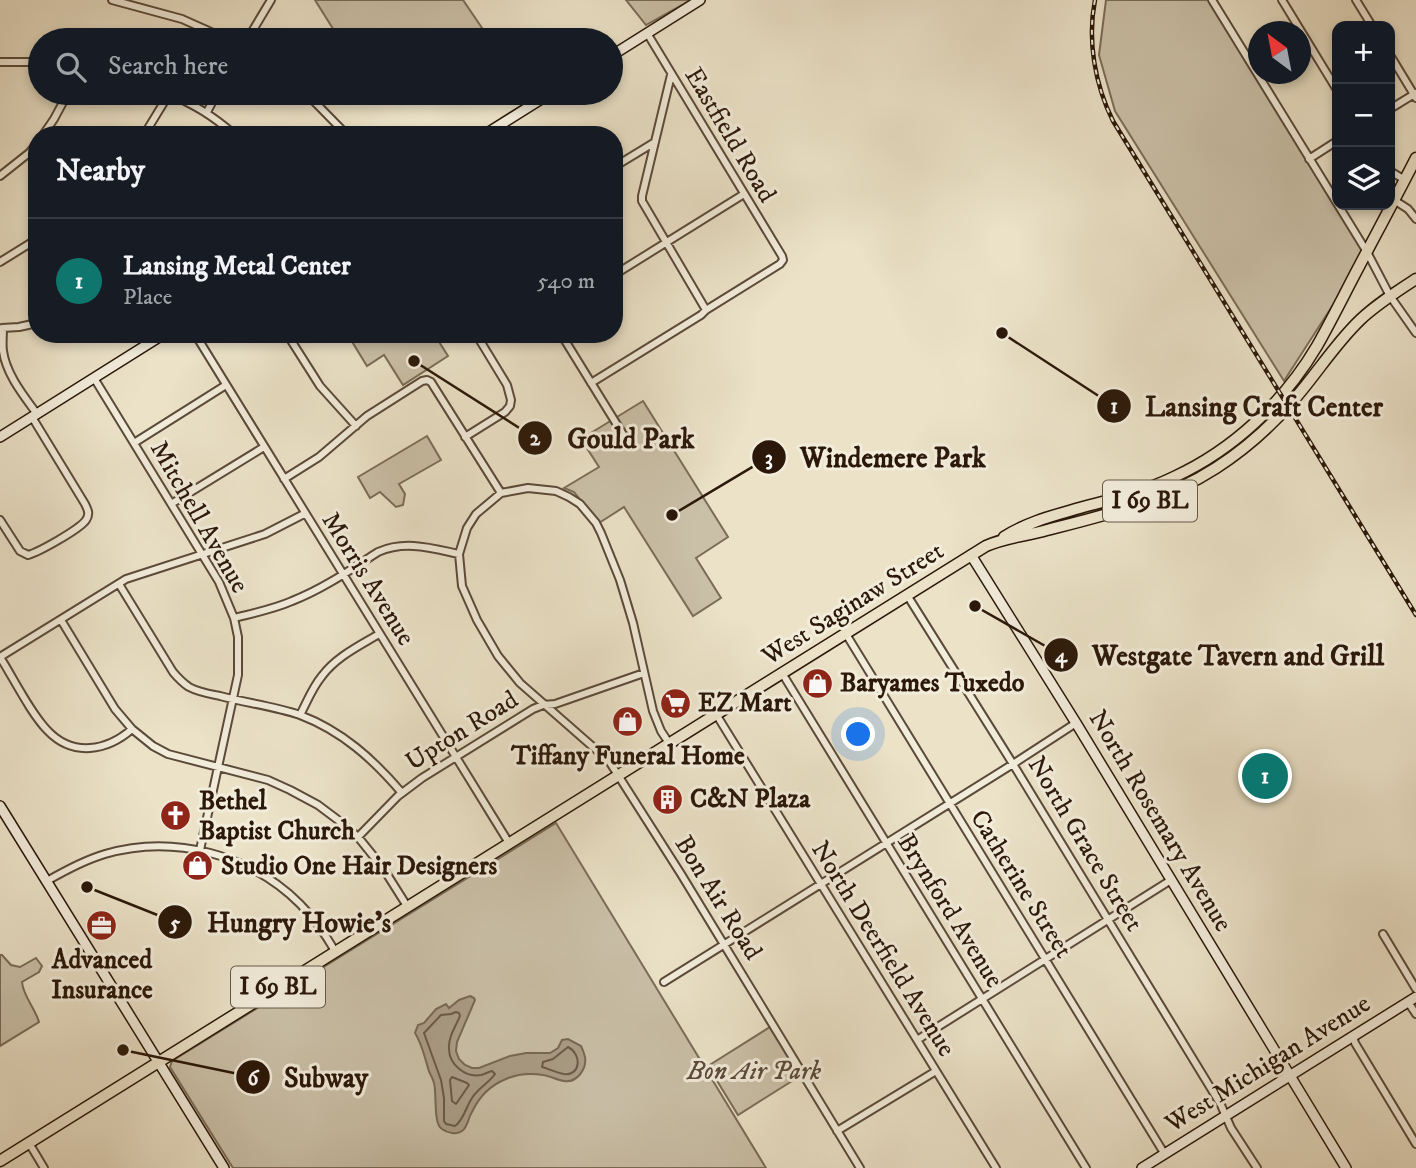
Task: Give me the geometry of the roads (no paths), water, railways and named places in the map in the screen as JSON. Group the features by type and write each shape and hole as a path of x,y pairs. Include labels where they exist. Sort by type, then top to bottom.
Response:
{"main road":[{"name":"I 69 BL","path":"1395,198 1416,158"},
{"name":"I 69 BL","path":"1001,539 1019,527 1039,520 1153,487 1191,469 1235,440 1265,413 1303,368 1389,210"},
{"name":"West Saginaw Street","path":"158,1061 971,555 1001,539 1039,532 1136,506 1186,485 1217,467 1248,445 1278,418 1360,321 1416,279"},
{"name":"I 69 BL","path":"0,1161 158,1061"}],"street":[{"path":"113,0 182,19 202,28"},
{"path":"254,28 271,0"},
{"path":"623,48 700,0"},
{"path":"1282,0 1333,84"},
{"path":"1356,0 1369,21"},
{"path":"1214,1 1367,252 1390,296 1416,333"},
{"name":"Eastfield Road","path":"646,33 783,260 706,310"},
{"path":"0,62 28,62"},
{"path":"1395,63 1415,95 1395,106"},
{"path":"591,383 706,310 642,201 671,75"},
{"path":"49,126 62,105"},
{"path":"149,126 161,105"},
{"path":"195,105 224,126"},
{"path":"207,112 211,105"},
{"path":"317,105 337,126"},
{"path":"498,126 532,105"},
{"path":"623,161 654,142"},
{"path":"1309,159 1332,144"},
{"path":"0,176 28,154"},
{"path":"1395,175 1405,180"},
{"path":"623,269 744,194"},
{"path":"1395,201 1408,209 1416,219"},
{"path":"0,262 28,245"},
{"path":"0,520 20,551 28,555 40,551 80,526 86,521 89,511 6,363 2,328 28,325"},
{"path":"0,437 150,343"},
{"name":"Morris Avenue","path":"200,343 509,843"},
{"path":"293,343 320,386 356,426"},
{"path":"465,436 505,412 512,400 507,385 481,343"},
{"path":"567,343 624,436"},
{"name":"Mitchell Avenue","path":"94,378 219,582 234,618 238,638 238,675 200,850"},
{"path":"284,479 319,457 377,409 422,381 431,382 500,493 528,488 556,491 580,504 589,513 601,533 620,580 633,623 653,711 669,743"},
{"path":"134,443 226,386"},
{"path":"172,504 264,447"},
{"name":"Bon Air Road","path":"500,493 476,514 467,528 459,554 462,586 477,620 508,670 520,684 609,761 860,1168"},
{"path":"132,729 112,743 100,747 72,746 59,741 40,722 0,657 119,583 265,534 304,513"},
{"path":"234,618 269,610 292,601 342,575 378,552 399,546 418,546 459,554"},
{"name":"North Rosemary Avenue","path":"971,555 1346,1168"},
{"path":"119,583 173,672 183,682 197,691 300,715 328,727 358,747 401,793"},
{"name":"North Grace Street","path":"907,596 1013,764 1257,1168"},
{"path":"61,620 115,709 132,729 168,754 268,780 318,805 358,837 383,868 407,906"},
{"path":"300,715 310,693 332,665 379,634"},
{"name":"Catherine Street","path":"846,634 1164,1153"},
{"name":"Upton Road","path":"358,837 401,793 533,709 644,673"},
{"name":"Brynford Avenue","path":"782,673 1086,1168"},
{"name":"North Deerfield Avenue","path":"716,714 996,1168"},
{"path":"664,982 1076,723"},
{"path":"0,806 224,1168"},
{"path":"47,881 81,863 115,852 156,846 200,850 247,866 281,887 305,910 335,951"},
{"path":"917,1040 1171,880"},
{"path":"1383,934 1416,989"},
{"path":"1412,999 1416,1014"},
{"name":"West Michigan Avenue","path":"1142,1168 1412,999"},
{"path":"1353,1036 1416,1143"},
{"path":"838,1131 936,1071"},
{"path":"29,1143 44,1168"}],"water":[{"path":"470,996 475,1000 457,1042 456,1051 465,1065 479,1068 510,1056 550,1053 558,1048 562,1040 568,1039 581,1046 585,1062 580,1074 569,1081 529,1074 501,1082 490,1088 478,1101 464,1129 452,1133 442,1129 437,1121 434,1083 415,1033 418,1025 424,1023 436,1009 446,1004 449,1008"}],"railway":[{"path":"1095,0 1092,31 1094,62 1101,93 1113,121 1416,615"}],"place":[{"name":"Lansing Craft Center","path":"1002,333"},
{"name":"Gould Park","path":"414,361"},
{"name":"Windemere Park","path":"672,515"},
{"name":"Westgate Tavern and Grill","path":"975,606"},
{"name":"Baryames Tuxedo","path":"817,683"},
{"name":"EZ Mart","path":"675,703"},
{"name":"Tiffany Funeral Home","path":"628,721"},
{"name":"Lansing Metal Center","path":"1265,776"},
{"name":"C&N Plaza","path":"667,799"},
{"name":"Bethel Baptist Church","path":"176,816"},
{"name":"Studio One Hair Designers","path":"198,866"},
{"name":"Hungry Howie's","path":"87,887"},
{"name":"Advanced Insurance","path":"102,925"},
{"name":"Subway","path":"123,1050"}],"park label":[{"name":"Bon Air Park","path":"754,1071"}]}
